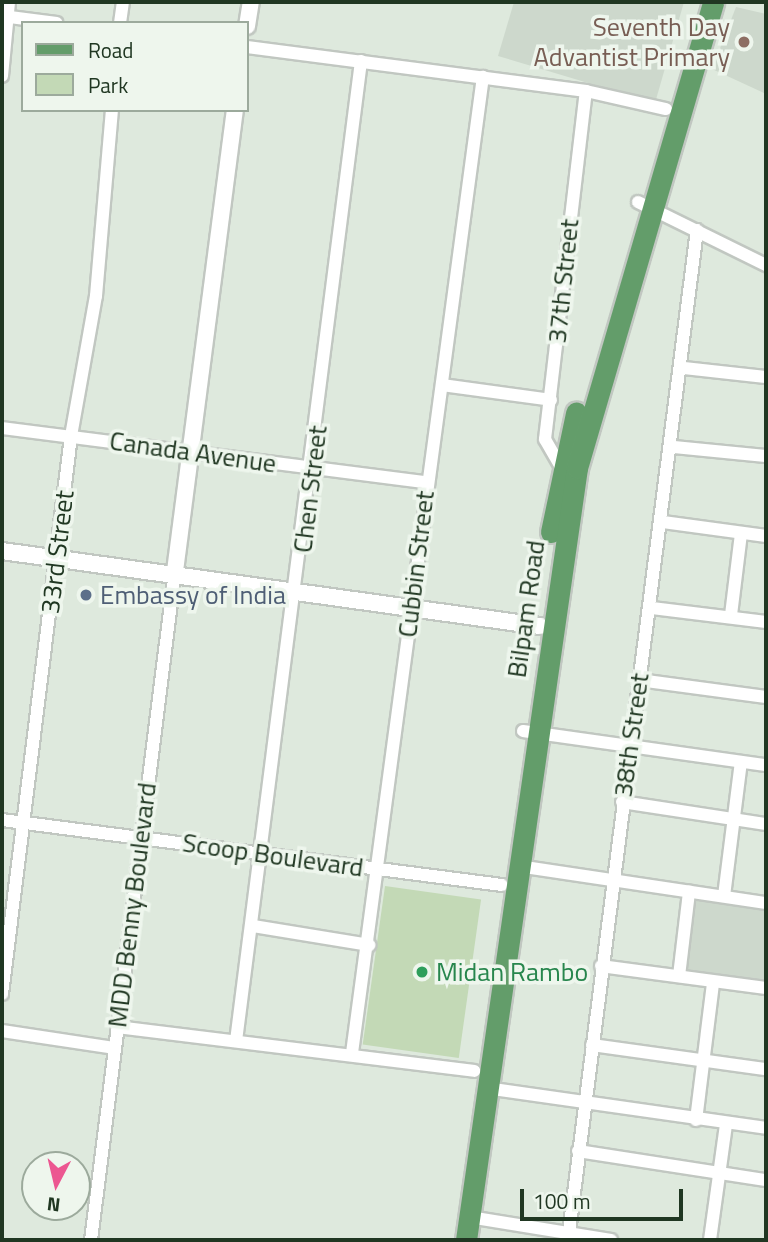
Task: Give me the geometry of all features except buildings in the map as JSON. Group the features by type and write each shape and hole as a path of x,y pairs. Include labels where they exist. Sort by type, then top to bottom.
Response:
{"main road":[{"name":"Bilpam Road","path":"466,1240 480,1079 502,885 577,468 666,109 698,2"},
{"name":"Bilpam Road","path":"455,1240 518,866 540,626 561,467 644,205 713,2"}],"street":[{"path":"2,75 4,16 9,2"},
{"path":"120,21 123,2"},
{"path":"248,21 251,2"},
{"path":"4,16 42,21"},
{"path":"248,47 586,91 666,109"},
{"name":"Chen Street","path":"236,1041 297,588 361,61"},
{"name":"Cubbin Street","path":"352,1053 379,869 426,482 442,385 483,77"},
{"name":"37th Street","path":"561,467 545,439 586,91"},
{"name":"33rd Street","path":"2,993 71,436 96,296 113,112"},
{"path":"175,571 235,112"},
{"path":"644,205 766,265"},
{"name":"38th Street","path":"569,1237 629,746 652,608 674,447 697,230"},
{"path":"684,368 766,377"},
{"path":"442,385 551,400"},
{"name":"Canada Avenue","path":"2,428 426,482"},
{"path":"674,447 766,456"},
{"path":"663,522 766,536"},
{"path":"731,615 741,534"},
{"path":"2,551 297,588 540,626"},
{"name":"MDD Benny Boulevard","path":"91,1240 175,571"},
{"path":"652,608 731,615 766,622"},
{"path":"639,680 766,697"},
{"path":"530,732 766,765"},
{"path":"724,896 741,762"},
{"path":"622,802 766,824"},
{"name":"Scoop Boulevard","path":"2,820 502,885"},
{"path":"518,866 766,902"},
{"path":"679,976 689,892"},
{"path":"253,926 369,945"},
{"path":"601,966 766,988"},
{"path":"696,1120 713,983"},
{"path":"117,1027 352,1053 480,1079 586,1105 766,1128"},
{"path":"2,1031 114,1048"},
{"path":"592,1045 766,1069"},
{"path":"710,1240 726,1124"},
{"path":"578,1151 766,1180"},
{"path":"469,1217 569,1237 611,1240"}],"shaded area":[{"path":"514,2 684,2 655,103 498,56"},
{"name":"Seventh Day Advantist Primary","path":"736,7 766,14 766,94 712,69"},
{"path":"691,894 766,906 766,984 684,973"}],"green space":[{"name":"Midan Rambo","path":"385,886 481,899 459,1058 363,1044"}],"place":[{"name":"Seventh Day Advantist Primary","path":"744,42"},
{"name":"Embassy of India","path":"86,595"},
{"name":"Midan Rambo","path":"422,972"}]}
